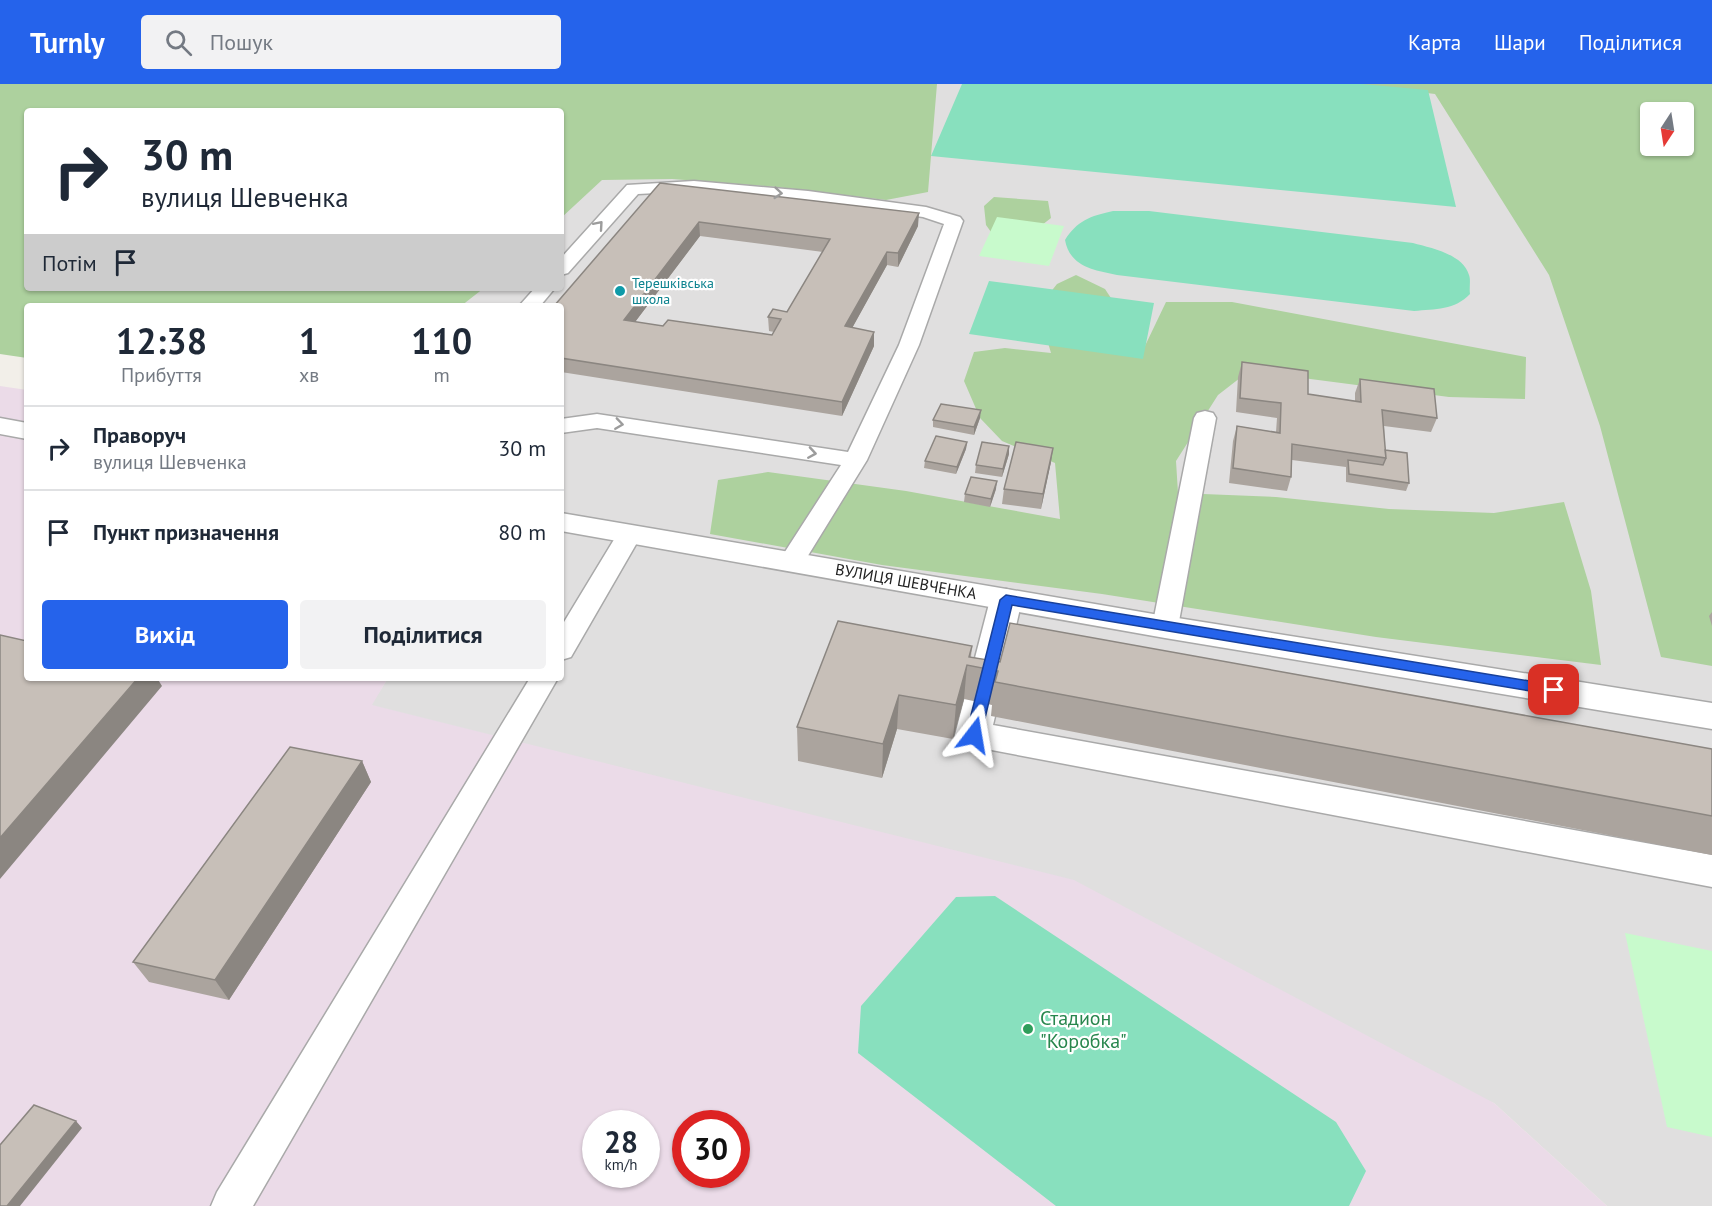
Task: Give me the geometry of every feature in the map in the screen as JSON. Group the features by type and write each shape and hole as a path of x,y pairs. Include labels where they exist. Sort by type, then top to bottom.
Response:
{"street":[{"path":"0,426 24,430"},
{"name":"ВУЛИЦЯ ШЕВЧЕНКА","path":"564,523 1165,627 1712,716"},
{"path":"1006,600 974,735 1712,871"}],"lane":[{"path":"564,266 633,189 694,186 808,196 926,212 954,221 909,345 856,460 792,561"},
{"path":"532,303 542,291"},
{"path":"1165,627 1205,418"},
{"path":"564,426 597,421 856,460"},
{"path":"564,645 630,534"},
{"path":"231,1206 542,681"}],"shaded area":[{"path":"935,84 1455,84 1712,452 1712,1206 1607,1206 1494,1103 371,705 386,681 564,681 564,303 423,303 433,291 564,291 564,148"},
{"path":"0,386 24,390 24,681 386,681 372,705 1074,880 1494,1103 1607,1206 0,1206"}],"green space":[{"path":"0,84 937,84 928,192 886,200 777,187 672,179 602,180 564,215 564,108 24,108 24,291 480,291 465,303 24,303 24,358 0,354"},
{"path":"962,84 1361,84 1428,90 1456,207 931,156"},
{"path":"1352,84 1712,84 1712,666 1661,657 1600,426 1549,275 1435,94"},
{"path":"994,197 1048,201 1051,218 1006,253 986,225 984,206"},
{"path":"1113,211 1149,211 1413,243 1446,253 1460,262 1469,275 1470,294 1451,306 1414,311 1117,275 1084,266 1072,256 1065,240 1074,228 1085,220"},
{"path":"997,217 1064,226 1049,266 979,256"},
{"path":"1076,275 1105,289 1144,348 1166,302 1232,302 1526,357 1525,399 1449,397 1249,371 1218,395 1176,461 1178,493 1276,497 1389,509 1494,513 1564,502 1591,591 1601,665 1376,637 1102,594 882,565 710,534 718,480 768,472 906,491 1060,519 1055,463 1002,441 980,418 964,381 974,352 1005,348 1051,353 1038,308 1057,284"},
{"path":"989,281 1154,303 1143,359 969,334"},
{"name":"Стадион \"Коробка\"","path":"995,896 1336,1122 1366,1171 1349,1206 1056,1206 858,1053 861,1006 956,897"},
{"path":"1625,933 1712,951 1712,1137 1667,1127"}],"building":[{"name":"Терешківська школа","path":"660,183 919,213 898,253 887,252 845,326 874,332 842,402 564,358 564,303 557,303","holes":["699,222 830,239 787,312 773,309 768,317 781,319 772,335 668,320 663,326 624,320"]},
{"path":"1242,362 1308,371 1308,394 1361,402 1360,379 1434,389 1437,418 1382,410 1386,458 1292,444 1291,477 1233,468 1237,426 1280,433 1281,403 1240,398"},
{"path":"941,404 981,410 974,427 933,420"},
{"path":"936,436 967,442 957,467 925,461"},
{"path":"982,442 1009,446 1003,469 976,465"},
{"path":"1016,442 1053,448 1043,494 1004,489"},
{"path":"1385,450 1407,453 1409,483 1349,474 1348,460 1383,465 1386,458"},
{"path":"971,477 997,481 991,499 965,494"},
{"path":"838,621 972,646 969,657 1000,662 1010,623 1712,749 1712,816 995,682 998,671 967,665 956,705 899,695 883,744 797,727"},
{"path":"0,635 24,640 24,681 135,681 0,838"},
{"path":"290,747 362,761 215,980 133,962"},
{"path":"34,1105 76,1121 7,1206 0,1206 0,1145"}],"place":[{"name":"Терешківська школа","path":"620,291"},
{"name":"Стадион \"Коробка\"","path":"1028,1029"}],"route":[{"path":"974,735 1006,600 1554,690"}]}
